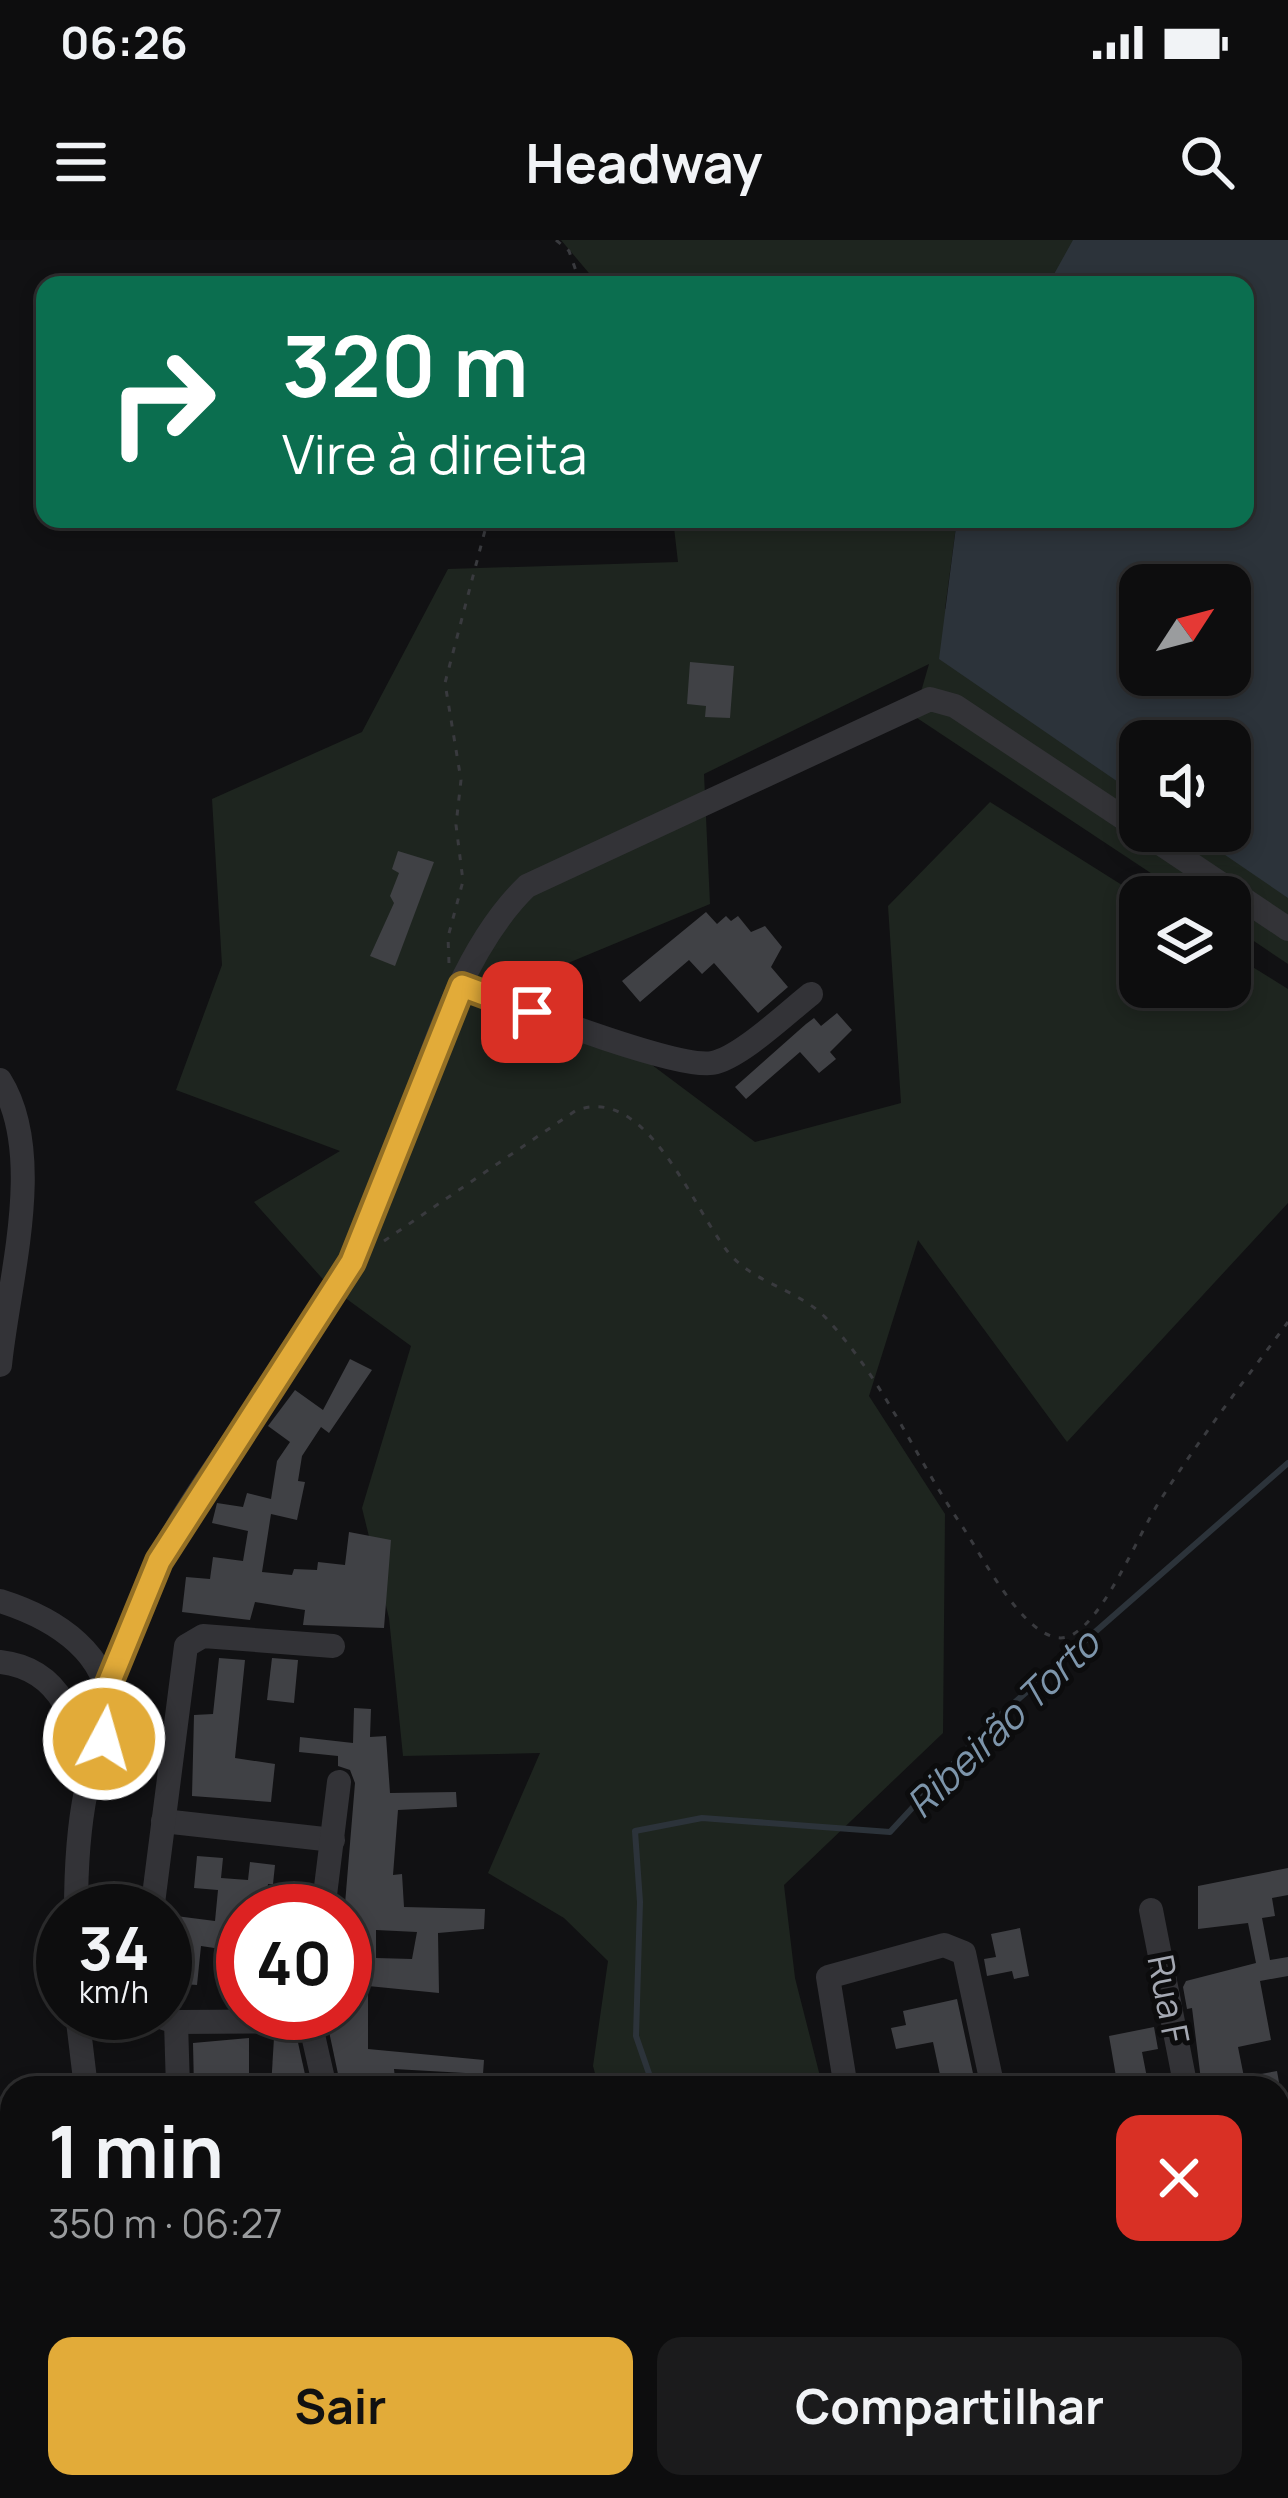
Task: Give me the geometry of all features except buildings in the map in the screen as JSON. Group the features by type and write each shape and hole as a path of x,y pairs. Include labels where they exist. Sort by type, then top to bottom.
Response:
{"street":[{"path":"78,1884 87,1788 108,1721 107,1688 124,1643 185,1514 283,1374 352,1262 462,986 495,922 527,886 930,700 955,706 1119,815"},
{"path":"1174,852 1288,928"},
{"path":"462,986 656,1053 710,1064 732,1054 812,994"},
{"path":"0,1080 16,1118 22,1180 0,1365"},
{"path":"0,1601 50,1620 70,1636 87,1652 107,1688"},
{"path":"70,1636 124,1643"},
{"path":"155,1884 170,1741 184,1652 191,1640 203,1636 333,1646"},
{"path":"0,1662 36,1673 74,1718 87,1788"},
{"path":"74,1718 108,1721 170,1741"},
{"path":"326,1884 339,1782"},
{"path":"163,1821 332,1840"},
{"name":"Rua F","path":"1151,1910 1184,2076"},
{"path":"844,2076 828,1976 949,1946 961,1948 967,1962 991,2076"},
{"path":"80,2040 85,2076"},
{"path":"177,2040 178,2076"},
{"path":"314,2040 322,2076"}],"path":[{"path":"556,240 569,251 578,276"},
{"path":"462,986 448,961 448,938 463,881 456,825 461,779 445,682 486,528"},
{"path":"352,1262 575,1111 601,1104 631,1115 738,1263 813,1306 855,1352 879,1382 941,1494 1024,1616 1039,1633 1055,1639 1071,1635 1092,1616 1159,1502 1288,1322"}],"shaded area":[{"path":"561,240 1288,240 1288,964 1251,939 1251,876 1155,876 1119,852 1251,852 1251,720 1119,720 1119,852 914,716 929,664 704,774 710,904 508,988 628,1047 755,1142 901,1103 888,906 990,802 1119,883 1119,1008 1251,1008 1251,966 1288,989 1288,1203 1067,1442 918,1240 869,1396 945,1514 943,1733 784,1885 795,1978 820,2076 596,2076 593,2066 608,1961 564,1918 488,1873 540,1753 403,1756 389,1618 362,1508 411,1346 329,1286 254,1202 340,1151 176,1090 222,965 212,799 362,732 448,569 678,562 674,528 956,528 945,609 1215,528 1254,528 1254,276 591,276"},
{"path":"1073,240 1288,240 1288,898 1221,852 1251,852 1251,720 1119,720 1119,783 939,659 956,528 1254,528 1254,276 1053,276"}],"waterway":[{"name":"Ribeirão Torto","path":"650,2076 636,2036 640,1902 635,1831 702,1818 890,1832 990,1724 1288,1463"}],"route":[{"path":"104,1739 107,1688 159,1561 185,1514 283,1374 352,1262 462,986 532,1012"}]}
